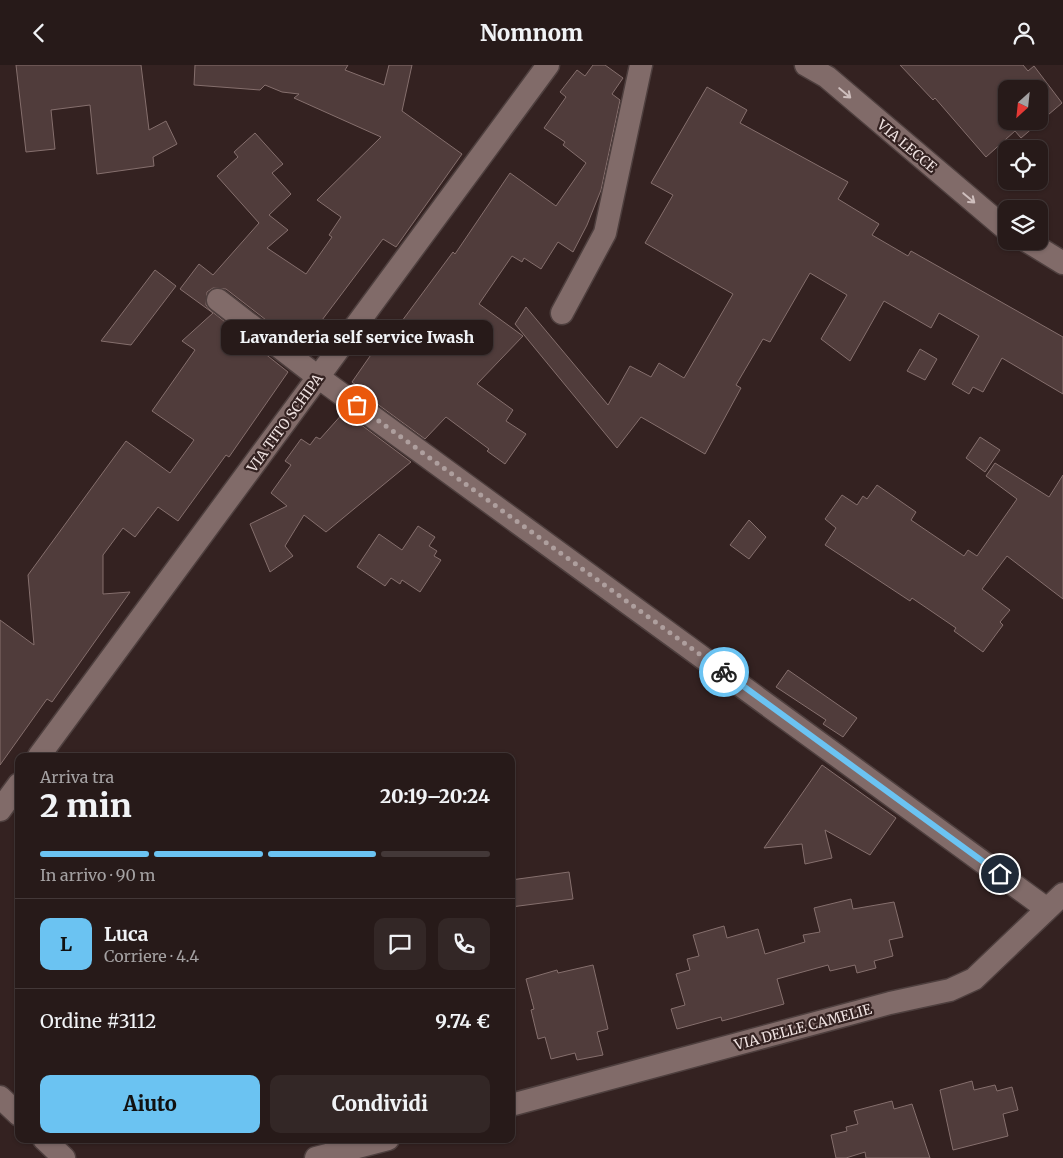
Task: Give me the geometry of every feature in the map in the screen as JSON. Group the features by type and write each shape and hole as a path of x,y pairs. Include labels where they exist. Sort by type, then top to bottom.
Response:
{"street":[{"name":"VIA TITO SCHIPA","path":"41,753 548,65"},
{"path":"562,313 605,233 641,65"},
{"name":"VIA LECCE","path":"806,65 827,77 998,222"},
{"path":"1042,250 1063,263"},
{"path":"218,300 318,377 1047,909"},
{"path":"0,810 15,789"},
{"name":"VIA DELLE CAMELIE","path":"515,1104 890,1003 950,990 974,979 1063,894"},
{"path":"0,1097 15,1111"},
{"path":"48,1143 64,1158"},
{"path":"316,1158 373,1143"}],"building":[{"path":"16,65 141,65 149,130 166,121 177,144 153,157 154,166 97,174 90,105 51,110 55,149 26,152"},
{"path":"195,65 348,65 345,70 384,85 389,65 412,65 402,111 462,154 396,247 383,239 310,336 296,326 288,337 226,289 213,288 207,292 206,305 210,310 288,372 229,457 226,455 178,521 158,507 135,537 123,528 103,555 103,594 130,592 52,702 47,699 0,765 0,620 34,645 28,575 126,441 170,473 194,440 152,411 195,350 182,341 213,313 180,289 199,264 213,275 259,223 217,176 238,157 234,152 255,133 283,164 272,173 291,194 269,215 288,230 267,248 306,274 332,237 329,235 341,217 317,200 381,137 294,98 299,94 282,92 265,85 260,90 194,85"},
{"path":"593,65 605,65 623,78 612,94 620,100 601,190 587,225 573,252 558,242 541,269 524,258 522,262 512,256 479,304 523,336 477,384 513,410 506,421 526,434 505,464 487,451 489,449 446,417 425,439 361,392 363,390 352,382 375,349 379,352 453,252 455,254 510,173 556,206 586,163 563,145 565,142 544,128 566,97 560,92 577,70 585,76"},
{"path":"900,65 1023,65 1028,71 1034,66 1045,80 998,80 998,130 1030,130 1021,138 1015,131 1005,140 998,140 998,146 986,157 935,98 933,100"},
{"path":"1048,84 1062,103 1048,115"},
{"path":"707,87 747,110 740,123 848,182 838,199 879,224 872,235 908,256 911,251 1063,337 1063,394 1002,358 983,392 973,387 969,394 952,384 979,336 939,313 931,328 884,301 850,361 821,339 847,295 810,273 770,342 763,339 736,385 741,388 705,454 641,417 617,448 515,324 526,307 608,405 630,366 651,377 659,363 684,378 733,294 645,243 673,195 651,183"},
{"path":"155,270 176,286 131,345 101,341"},
{"path":"920,349 937,359 925,380 907,371"},
{"path":"344,412 411,462 326,532 304,515 285,546 293,556 270,572 250,524 287,506 271,493 291,465 285,461 301,439 310,445 316,437 320,439"},
{"path":"980,437 1000,450 985,472 966,458"},
{"path":"995,463 1049,497 1063,475 1063,599 1007,556 982,589 1010,610 1000,622 1003,625 983,652 954,631 956,628 912,598 910,601 825,545 836,528 825,519 842,495 857,505 863,496 867,499 877,485 916,512 911,520 964,556 968,550 977,556 1017,499 986,476"},
{"path":"749,520 766,537 749,559 730,545"},
{"path":"418,526 435,537 429,546 437,551 434,556 441,560 420,592 402,580 400,584 391,578 385,586 357,567 379,534 402,550"},
{"path":"788,670 857,718 843,737 823,724 826,720 776,687"},
{"path":"822,765 896,818 870,855 825,830 832,858 805,864 802,844 764,848"},
{"path":"569,872 573,899 515,906 515,879"},
{"path":"851,899 853,909 894,902 903,937 889,940 893,956 874,961 876,968 857,973 855,965 830,971 828,965 777,979 784,1004 722,1021 721,1017 677,1029 671,1009 685,1005 676,974 690,970 687,959 699,956 693,935 724,926 727,938 758,929 765,954 805,942 803,935 820,932 814,908"},
{"path":"593,965 608,1029 597,1032 603,1055 577,1060 575,1053 551,1059 545,1037 538,1039 531,1010 534,1009 526,979 557,970 558,973"},
{"path":"972,1081 974,1090 995,1085 997,1091 1012,1087 1018,1110 1003,1114 1008,1136 953,1150 940,1090"},
{"path":"892,1101 894,1109 912,1104 930,1158 866,1158 865,1152 846,1158 836,1158 831,1135 847,1131 846,1127 858,1124 854,1111"}],"way so far":[{"path":"357,405 724,672"}],"place":[{"name":"Lavanderia self service Iwash","path":"357,405"}],"route":[{"path":"724,672 1000,874"}]}
